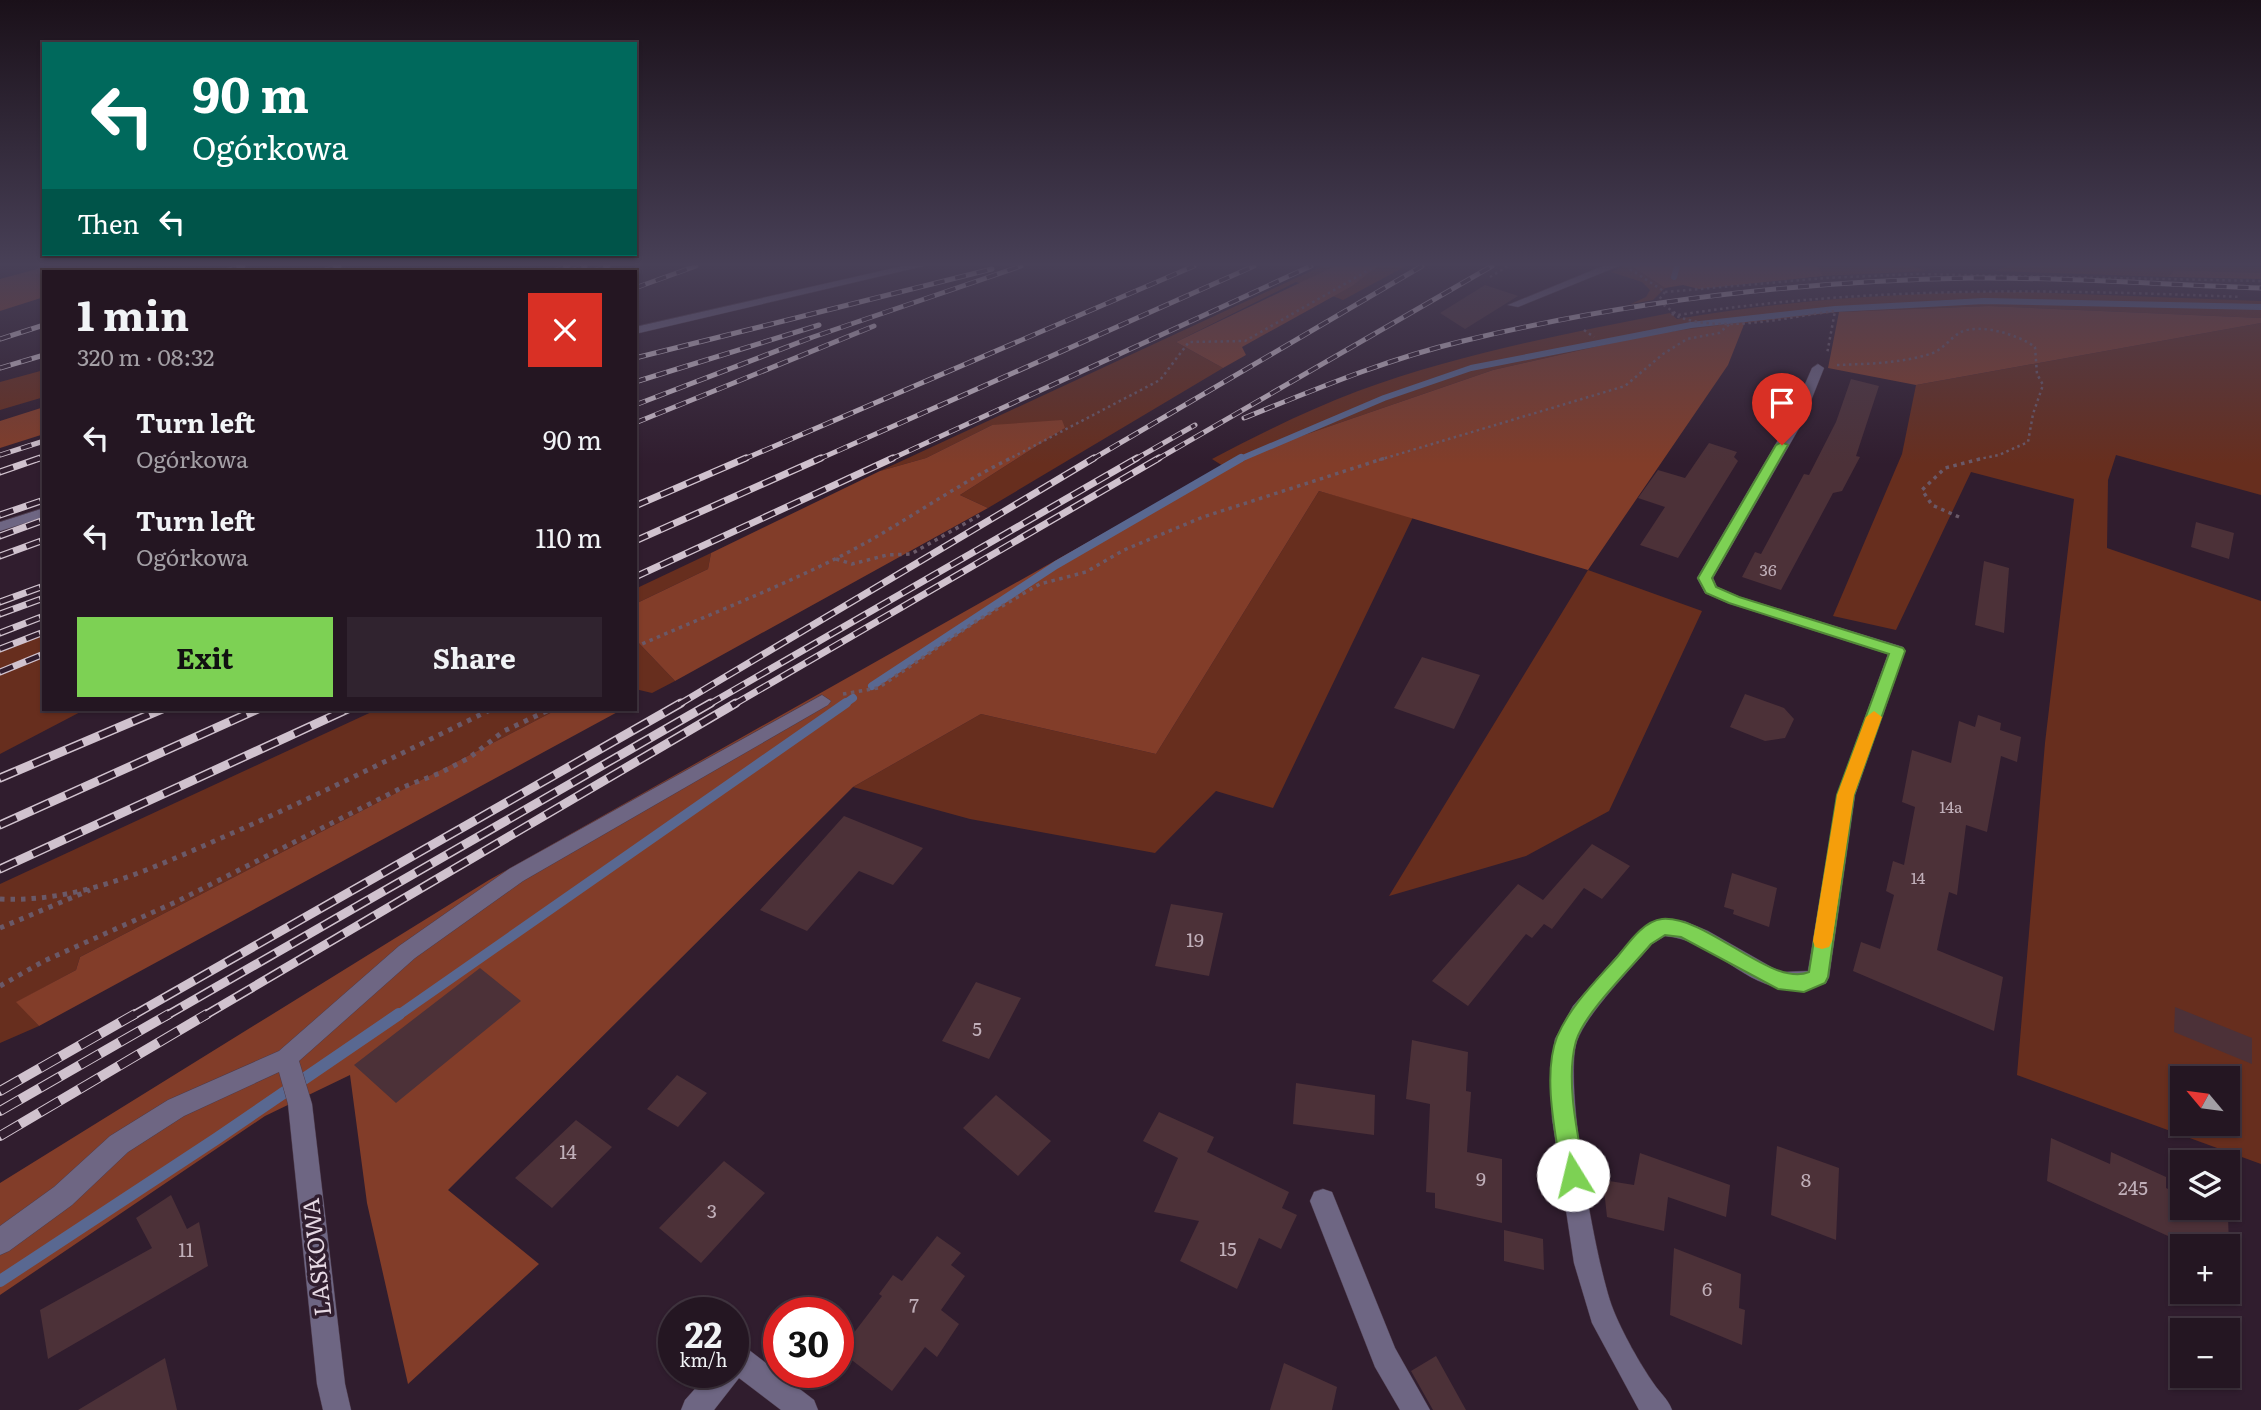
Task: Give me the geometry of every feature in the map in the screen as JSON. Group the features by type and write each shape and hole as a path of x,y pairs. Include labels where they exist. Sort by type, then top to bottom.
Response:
{"street":[{"path":"1658,1410 1644,1394 1601,1314 1594,1289 1587,1263 1564,1118 1562,1065 1566,1040 1581,1013 1645,938 1662,927 1684,930 1778,980 1804,983 1818,977 1846,795 1897,651 1734,600 1711,590 1705,578 1795,423 1822,366"},
{"path":"0,527 42,513"},
{"path":"0,1242 63,1196 130,1136 176,1108 229,1082 290,1064 407,952 516,875 822,701"},
{"name":"LASKOWA","path":"290,1064 300,1104 331,1384 337,1410"},
{"path":"1323,1201 1385,1357 1416,1410"},
{"path":"749,1368 804,1410"},
{"path":"695,1410 714,1388"}],"path":[{"path":"637,646 835,559 910,518 979,474 1090,419 1160,380 1189,342 1201,340 1232,343 1245,341 1261,332"},
{"path":"1587,332 1594,337"},
{"path":"822,701 878,688 968,627 1040,584 1086,572 1124,550 1203,517 1379,460 1625,386 1663,354 1687,339 1720,332"},
{"path":"1830,332 1822,366 1887,361 1936,352 1962,332"},
{"path":"1959,517 1932,505 1922,490 1933,474 1952,463 2013,453 2028,442 2033,414 2043,385 2037,374 2035,347 2023,339 1990,332"},
{"path":"835,559 852,564 887,555 911,554 980,515"},
{"path":"0,899 12,901 63,895 143,871 275,814 488,711"},
{"path":"0,986 44,961 178,901 401,788 450,768 469,758 504,731 547,711"},
{"path":"0,928 120,878"}],"shaded area":[{"path":"1180,332 1196,332 1176,342 1223,368 988,508 960,495 1065,428 992,425 926,458 880,471"},
{"path":"1197,332 1269,332 1242,347 1246,355 1223,368 1176,342"},
{"path":"1578,332 1670,332 1493,370 1237,458 1223,466 1212,459 1302,414 1358,391 1434,366"},
{"path":"1741,332 1728,365 1588,570 1319,491 1156,754 981,714 853,787 448,1190 539,1264 408,1384 367,1203 350,1075 265,1116 0,1295 0,1183 489,880 1237,458 1493,370 1651,334"},
{"path":"1835,332 2212,332 1916,385 1828,368"},
{"path":"2212,332 2261,332 2261,495 2116,455 2108,480 2107,548 2261,601 2261,1164 2240,1156 2240,1150 2223,1150 2184,1136 2240,1136 2240,1066 2170,1066 2170,1131 2017,1075 2045,743 2074,499 1971,472 1896,630 1833,616 1902,454 1916,385"},
{"path":"42,371 42,398 0,410 0,382"},
{"path":"42,408 42,435 0,448 0,421"},
{"path":"1062,420 1065,428 960,495 988,508 675,681 637,641 637,603 708,569 711,553 880,471 926,458 992,425"},
{"path":"1319,491 1413,517 1273,808 1216,791 1155,853 970,819 853,787 981,714 1156,754"},
{"path":"711,553 708,569 637,603 637,588"},
{"path":"1588,570 1702,611 1609,811 1526,856 1389,896"},
{"path":"42,636 42,711 82,711 0,754 0,652"},
{"path":"637,641 675,681 652,693 637,689"},
{"path":"374,711 554,711 80,957 76,970 17,1002 39,1026 0,1043 0,884"},
{"path":"554,711 619,711 39,1026 16,1002 76,970 80,957"}],"building":[{"path":"1851,379 1879,386 1856,456 1860,457 1842,491 1833,493 1781,590 1742,577 1755,552 1761,554 1804,474 1809,475 1836,422"},
{"path":"1709,443 1737,452 1734,457 1738,461 1678,558 1640,545 1665,507 1638,498 1658,470 1685,478"},
{"path":"2196,522 2234,533 2229,559 2191,547"},
{"path":"1984,561 2009,568 2004,633 1975,625"},
{"path":"1422,657 1480,675 1454,729 1394,708"},
{"path":"1745,694 1784,708 1794,719 1785,738 1765,741 1730,727"},
{"path":"1978,715 2001,723 2000,730 2021,737 2017,762 2001,756 1987,832 1966,825 1957,895 1949,892 1937,950 2003,977 1994,1031 1853,971 1861,942 1880,949 1894,895 1886,891 1893,861 1904,865 1915,807 1902,802 1912,750 1951,763 1959,721 1975,727"},
{"path":"844,816 923,848 893,885 859,871 807,931 760,910"},
{"path":"1592,844 1630,866 1602,899 1584,888 1552,929 1544,924 1532,938 1526,934 1468,1006 1432,981 1518,884 1543,900"},
{"path":"1732,873 1777,888 1769,927 1733,914 1734,910 1724,907"},
{"path":"1171,904 1223,913 1209,976 1155,966"},
{"path":"480,968 521,1001 396,1103 354,1065"},
{"path":"976,982 1021,998 989,1059 942,1041"},
{"path":"2175,1007 2252,1038 2252,1064 2174,1032"},
{"path":"1412,1040 1468,1052 1466,1091 1471,1092 1467,1152 1502,1159 1502,1223 1435,1208 1435,1193 1426,1192 1430,1104 1406,1099"},
{"path":"677,1075 707,1093 678,1127 647,1109"},
{"path":"1296,1083 1375,1095 1374,1135 1293,1124"},
{"path":"996,1095 1051,1141 1018,1176 963,1128"},
{"path":"1159,1112 1214,1137 1207,1152 1289,1192 1282,1208 1297,1215 1281,1249 1259,1238 1237,1289 1180,1261 1199,1221 1154,1212 1178,1158 1143,1141"},
{"path":"576,1120 612,1147 552,1208 515,1178"},
{"path":"2051,1138 2110,1164 2111,1152 2166,1177 2166,1188 2170,1190 2170,1220 2228,1220 2229,1234 2170,1234 2170,1237 2047,1181"},
{"path":"1777,1146 1839,1168 1836,1240 1771,1215"},
{"path":"1640,1153 1730,1185 1726,1217 1668,1197 1664,1231 1607,1217 1603,1180 1634,1185"},
{"path":"724,1161 765,1193 701,1263 659,1228"},
{"path":"171,1195 187,1229 199,1222 208,1266 48,1359 40,1310 152,1248 136,1218"},
{"path":"1504,1230 1543,1239 1544,1270 1504,1261"},
{"path":"937,1236 961,1253 951,1265 965,1276 941,1310 959,1324 937,1357 925,1347 892,1391 854,1362 854,1333 882,1296 879,1294 893,1275 902,1281"},
{"path":"1674,1248 1741,1274 1739,1308 1745,1310 1742,1345 1670,1315"},
{"path":"1436,1356 1466,1410 1433,1410 1411,1371"},
{"path":"165,1358 177,1410 78,1410"},
{"path":"1284,1363 1337,1387 1332,1410 1270,1410"}],"waterway":[{"path":"1238,460 1384,398 1471,368 1656,332"},
{"path":"872,686 1056,565 1241,458"},
{"path":"843,705 853,698"},
{"path":"397,1016 846,703"},
{"path":"0,1281 216,1139 399,1014"}],"railway":[{"path":"0,339 23,332"},
{"path":"637,358 740,332"},
{"path":"637,381 797,332"},
{"path":"637,404 828,332"},
{"path":"637,422 860,332"},
{"path":"742,460 1041,332"},
{"path":"817,460 1106,332"},
{"path":"889,460 1168,332"},
{"path":"1091,460 1310,332"},
{"path":"1156,460 1378,332"},
{"path":"1244,418 1352,375 1435,348 1504,332"},
{"path":"0,368 42,356"},
{"path":"1134,460 1195,425"},
{"path":"0,455 42,442"},
{"path":"0,472 40,458"},
{"path":"35,460 42,458"},
{"path":"637,505 746,458"},
{"path":"637,540 821,458"},
{"path":"637,576 893,458"},
{"path":"678,705 1094,458"},
{"path":"708,705 1137,458"},
{"path":"733,705 1159,458"},
{"path":"0,515 42,501"},
{"path":"0,536 42,521"},
{"path":"0,556 42,541"},
{"path":"0,602 42,587"},
{"path":"0,614 42,599"},
{"path":"0,633 42,617"},
{"path":"0,649 42,633"},
{"path":"0,672 42,655"},
{"path":"132,1016 681,703"},
{"path":"166,1016 711,703"},
{"path":"204,1016 736,703"},
{"path":"0,778 157,711"},
{"path":"0,825 254,711"},
{"path":"0,869 344,711"},
{"path":"0,1091 135,1014"},
{"path":"0,1111 169,1014"},
{"path":"0,1136 207,1014"}],"slow traffic":[{"path":"1822,941 1846,795 1874,717"}],"route":[{"path":"1573,1175 1564,1118 1562,1065 1566,1040 1581,1013 1645,938 1662,927 1684,930 1778,980 1804,983 1818,977 1846,795 1897,651 1734,600 1711,590 1705,578 1782,445"}]}
